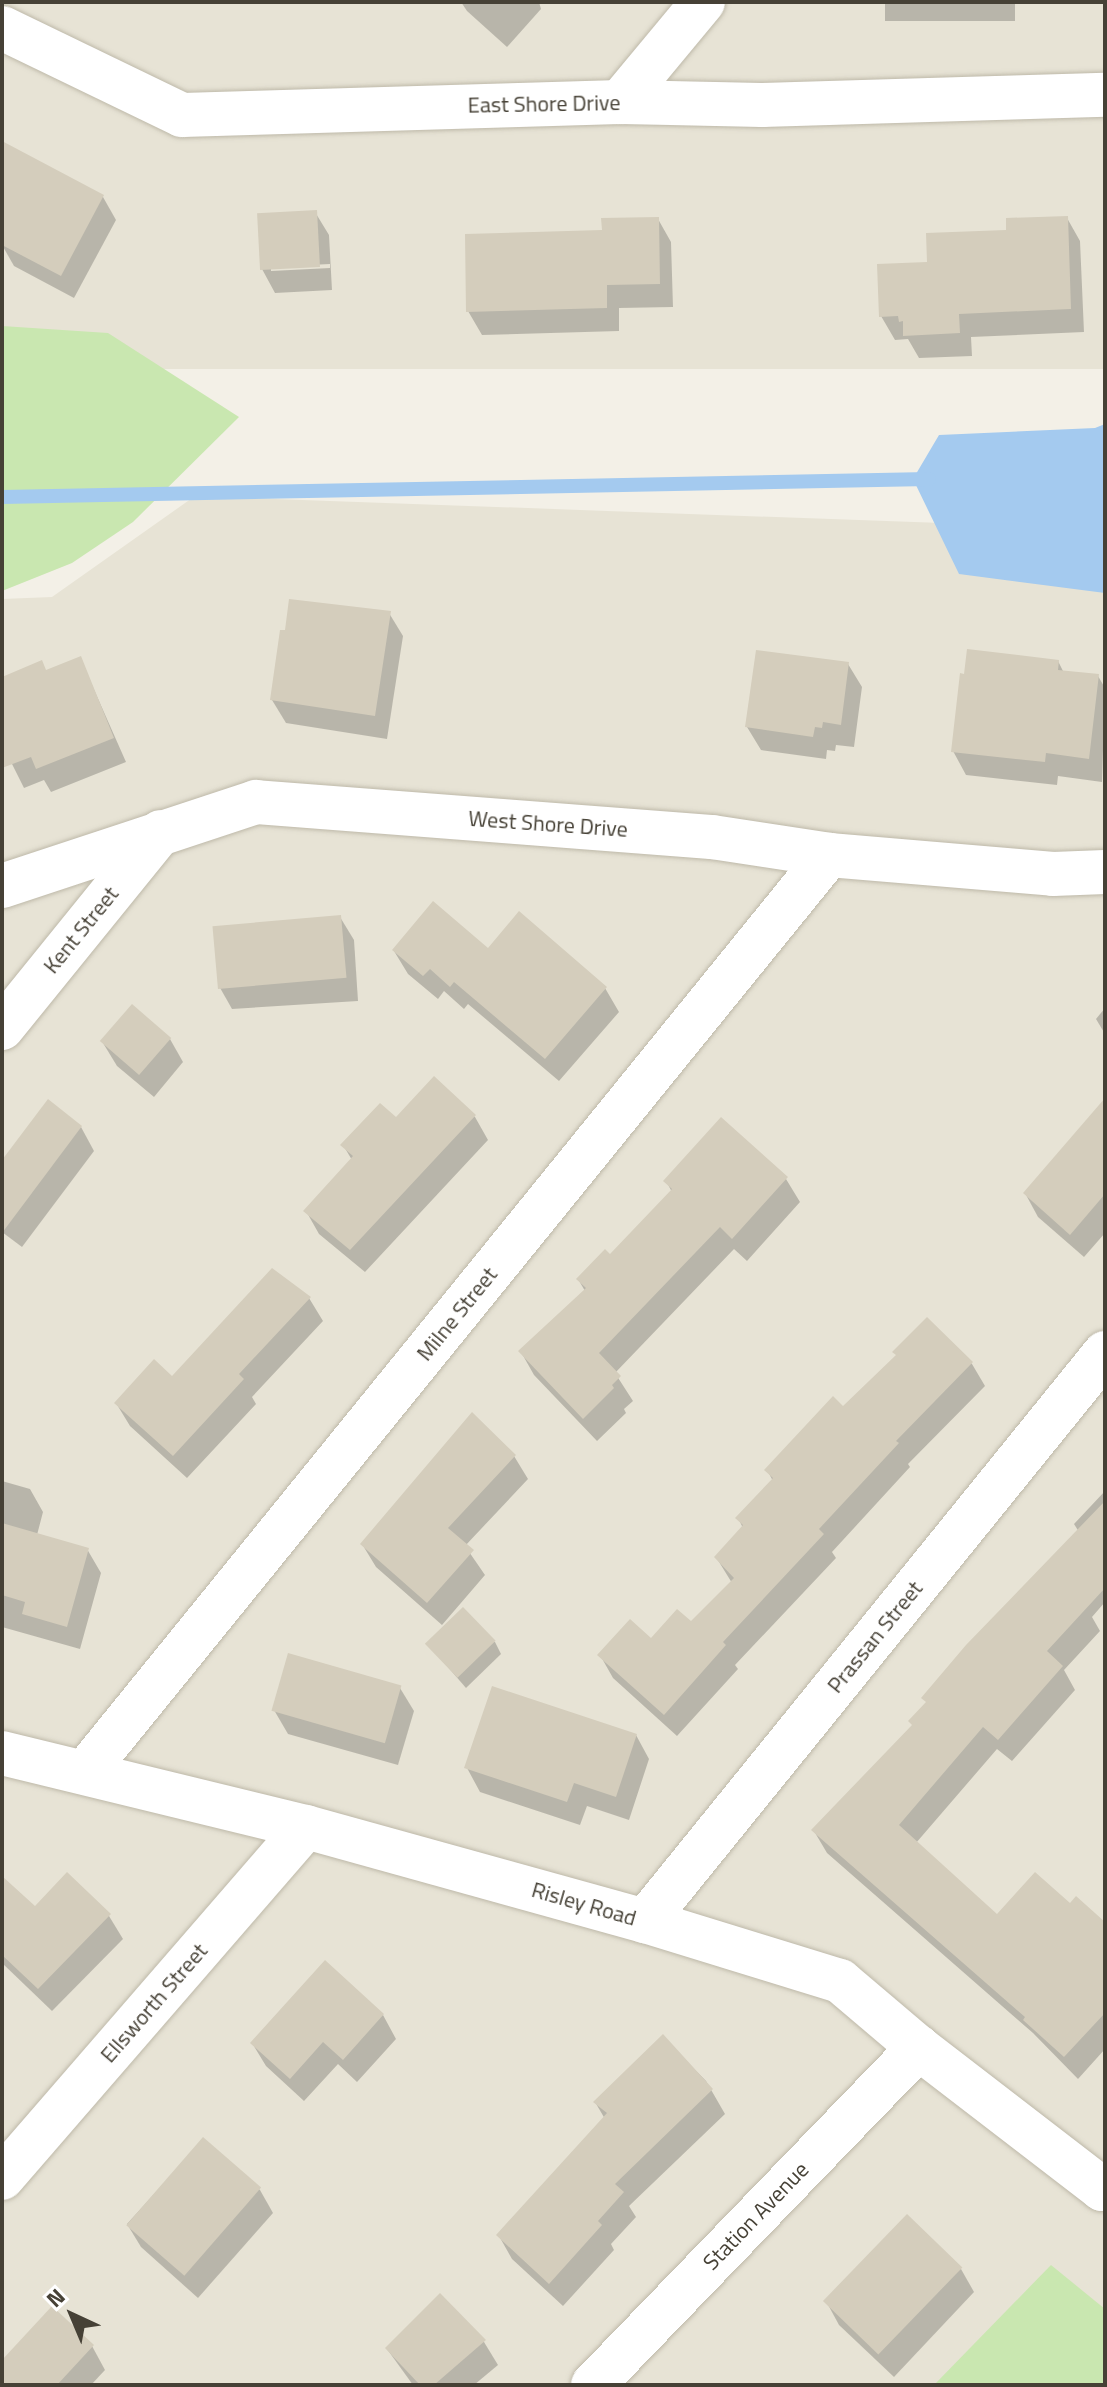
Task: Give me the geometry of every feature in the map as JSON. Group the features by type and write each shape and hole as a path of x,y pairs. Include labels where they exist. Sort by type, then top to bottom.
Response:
{"street":[{"path":"2,26 20,2"},
{"path":"620,102 703,2"},
{"name":"East Shore Drive","path":"2,26 182,115 620,102 762,105 1105,95"},
{"name":"West Shore Drive","path":"2,886 256,802 712,837 829,855 1053,874 1105,872"},
{"name":"Kent Street","path":"2,1028 161,832"},
{"name":"Milne Street","path":"85,1772 829,855"},
{"name":"Prassan Street","path":"645,1921 1105,1353"},
{"name":"Risley Road","path":"2,1753 306,1827 645,1921 840,1981 919,2048 1103,2187"},
{"name":"Ellsworth Street","path":"2,2178 306,1827"},
{"name":"Station Avenue","path":"593,2385 919,2048"}],"shaded area":[{"path":"2,2 1105,2 1105,369 2,369"},
{"path":"195,496 1105,529 1105,2361 1039,2385 2,2385 2,599 52,597"}],"green space":[{"path":"2,326 108,333 239,417 133,522 72,563 2,591"},
{"path":"1051,2265 1105,2309 1105,2385 934,2385"}],"water":[{"path":"1105,424 1105,593 959,574 913,479 939,435 1095,428"}],"building":[{"path":"2,141 104,195 61,276 2,245"},
{"path":"317,210 320,267 260,270 257,213"},
{"path":"1068,216 1071,309 959,314 960,333 903,336 903,321 899,322 898,316 879,317 877,264 927,262 926,233 1006,230 1006,218"},
{"path":"659,217 660,284 607,285 607,308 466,312 465,234 602,230 601,218"},
{"path":"289,599 391,611 375,716 270,700 280,630 285,630"},
{"path":"967,649 1059,660 1058,670 1099,674 1089,759 1046,753 1045,762 951,752 960,673 964,674"},
{"path":"756,650 849,662 841,725 823,722 822,728 815,727 813,737 745,727"},
{"path":"81,656 114,738 36,769 31,757 2,768 2,677 42,660 46,670"},
{"path":"433,901 488,948 519,911 607,987 545,1059 454,982 450,987 430,969 423,976 392,950"},
{"path":"341,915 346,978 218,989 212,926"},
{"path":"132,1004 171,1038 139,1075 100,1041"},
{"path":"434,1076 476,1115 350,1250 303,1211 353,1156 340,1145 380,1103 396,1117"},
{"path":"1105,1098 1105,1194 1070,1235 1023,1193"},
{"path":"48,1099 82,1126 2,1233 2,1160"},
{"path":"721,1117 788,1177 732,1239 720,1227 599,1353 621,1376 612,1385 614,1388 583,1419 518,1351 586,1288 576,1279 605,1249 610,1254 672,1189 663,1181"},
{"path":"272,1268 311,1297 239,1374 244,1379 173,1456 114,1403 154,1359 172,1376"},
{"path":"927,1317 973,1362 896,1441 899,1443 819,1529 824,1534 723,1642 726,1645 664,1715 597,1655 630,1619 651,1638 677,1609 691,1621 734,1578 714,1557 743,1525 735,1518 773,1478 764,1470 833,1396 843,1406 896,1355 892,1352"},
{"path":"472,1412 516,1455 448,1528 474,1550 427,1603 360,1544"},
{"path":"1105,1501 1105,1588 1047,1651 1063,1666 998,1740 983,1727 899,1825 997,1914 1035,1872 1070,1903 1076,1896 1105,1922 1105,2013 1064,2057 1023,2020 1025,2017 811,1830 912,1725 908,1721 926,1702 921,1698 966,1645"},
{"path":"2,1523 89,1548 67,1627 22,1614 25,1602 2,1595"},
{"path":"463,1607 496,1641 458,1678 425,1644"},
{"path":"288,1653 401,1686 385,1743 271,1711"},
{"path":"492,1686 637,1734 616,1797 574,1783 567,1802 464,1768"},
{"path":"67,1872 111,1914 38,1989 2,1955 2,1876 35,1906"},
{"path":"325,1960 384,2014 343,2060 323,2042 290,2079 250,2043"},
{"path":"663,2034 713,2089 615,2184 624,2192 598,2221 602,2225 549,2284 496,2235 607,2113 593,2102"},
{"path":"203,2137 261,2188 184,2276 126,2225"},
{"path":"907,2214 962,2267 878,2355 823,2301"},
{"path":"440,2293 486,2340 434,2385 420,2385 385,2348"},
{"path":"52,2306 94,2345 57,2385 2,2385 2,2360"}],"waterway":[{"path":"2,497 929,479"}]}
